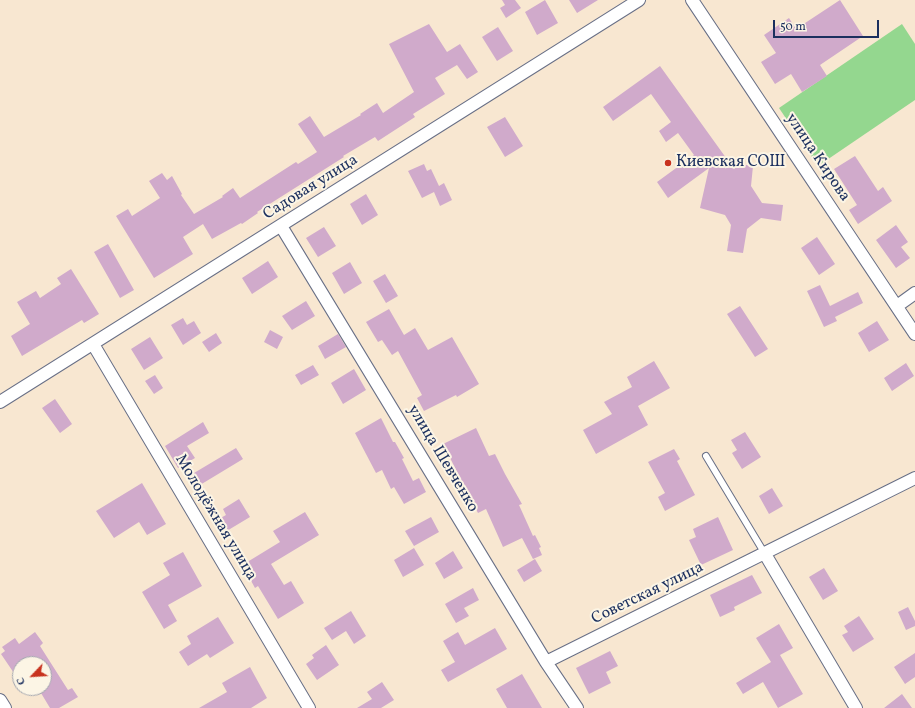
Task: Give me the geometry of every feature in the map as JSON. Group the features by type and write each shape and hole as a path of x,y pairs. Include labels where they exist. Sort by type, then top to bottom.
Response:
{"street":[{"name":"Садовая улица","path":"0,402 639,0"},
{"name":"улица Кирова","path":"692,0 915,334"},
{"name":"улица Шевченко","path":"281,226 546,662 577,708"},
{"path":"897,306 915,293"},
{"name":"Молодёжная улица","path":"93,344 309,708"},
{"name":"Советская улица","path":"546,662 915,478"},
{"path":"765,554 856,708"},
{"path":"0,700 5,708"}],"lane":[{"path":"706,456 765,554"}],"green space":[{"path":"902,24 915,44 915,100 818,166 779,108"}],"building":[{"path":"502,0 515,0 521,8 506,18 500,8 505,5"},
{"path":"545,0 558,23 537,35 525,12"},
{"path":"569,0 598,0 577,13"},
{"path":"840,0 863,36 820,65 827,76 802,92 791,74 775,84 761,62 776,53 764,35 789,18 796,29"},
{"path":"429,24 447,52 460,44 478,72 467,79 457,65 435,78 445,94 413,114 415,117 378,141 375,137 343,156 344,157 257,212 258,213 242,224 241,223 212,239 203,224 183,237 193,254 154,278 116,216 128,209 132,216 160,198 149,181 162,173 167,180 172,176 182,194 181,195 194,214 223,197 222,196 233,188 240,198 296,162 298,164 317,152 298,124 310,116 324,137 361,115 360,114 377,103 383,113 414,92 389,44"},
{"path":"498,27 513,51 497,61 482,37"},
{"path":"660,66 734,169 740,164 753,166 751,186 762,203 783,205 781,221 761,218 747,229 743,253 727,251 731,225 725,215 700,208 709,168 668,198 657,182 694,155 678,133 666,142 659,131 671,122 651,94 613,121 603,107"},
{"path":"505,117 523,146 505,157 487,127"},
{"path":"855,156 878,191 883,187 892,201 858,224 849,210 857,205 834,169"},
{"path":"424,164 427,171 431,169 439,186 444,183 452,200 440,206 434,192 422,198 408,171"},
{"path":"366,194 378,215 362,225 350,204"},
{"path":"896,225 908,242 901,247 910,258 896,268 876,240"},
{"path":"324,227 336,246 318,257 306,238"},
{"path":"817,237 835,264 819,275 801,248"},
{"path":"108,244 134,290 120,298 94,252"},
{"path":"268,261 278,277 252,294 242,278"},
{"path":"350,262 362,283 344,294 332,273"},
{"path":"71,269 99,314 84,323 82,320 22,356 11,336 30,324 17,302 36,291 40,298 61,284 57,278"},
{"path":"385,274 398,296 386,303 373,281"},
{"path":"820,285 830,306 858,292 863,303 835,317 837,321 824,327 807,291"},
{"path":"306,301 315,316 292,330 282,316"},
{"path":"740,306 768,349 755,357 727,314"},
{"path":"389,309 404,335 415,328 428,350 452,337 479,384 457,397 456,395 424,411 417,398 422,395 398,351 392,355 382,340 378,342 366,322"},
{"path":"183,318 187,325 194,321 201,333 183,345 171,325"},
{"path":"877,321 889,340 869,352 858,333"},
{"path":"270,330 283,337 277,349 264,342"},
{"path":"216,333 222,343 209,352 202,342"},
{"path":"338,334 346,347 325,359 318,346"},
{"path":"150,337 163,358 144,370 131,349"},
{"path":"654,361 670,388 638,406 648,425 596,454 583,430 612,414 604,402 632,387 627,377"},
{"path":"906,363 914,376 892,391 884,378"},
{"path":"313,365 319,375 301,385 295,375"},
{"path":"354,369 366,390 343,404 331,383"},
{"path":"155,375 163,388 154,394 145,381"},
{"path":"55,399 72,424 60,433 42,408"},
{"path":"381,418 393,442 395,442 404,458 402,459 413,481 419,478 426,492 404,504 394,487 391,489 382,470 376,473 355,433"},
{"path":"203,422 209,433 187,446 195,458 178,468 165,446"},
{"path":"476,428 489,456 495,454 522,504 519,505 533,536 535,535 541,547 539,548 542,555 533,559 522,538 503,547 486,509 478,513 443,444"},
{"path":"745,432 761,457 742,469 732,453 737,450 731,440"},
{"path":"236,448 243,459 200,485 194,473"},
{"path":"674,449 680,459 677,461 695,495 665,511 658,497 665,493 648,462"},
{"path":"142,483 166,524 147,535 139,522 114,538 96,511"},
{"path":"772,488 783,506 769,514 759,496"},
{"path":"239,499 250,517 225,532 217,520 226,515 223,509"},
{"path":"305,512 319,535 271,564 284,585 291,581 304,603 278,619 258,586 255,588 249,577 251,576 244,564 280,542 273,531"},
{"path":"431,517 439,532 414,546 405,531"},
{"path":"718,517 733,550 701,565 689,540 696,537 693,529"},
{"path":"414,548 424,565 403,577 394,560"},
{"path":"453,551 463,568 444,579 435,563"},
{"path":"183,552 202,586 168,605 177,621 164,629 142,592 170,575 163,563"},
{"path":"535,559 542,571 524,582 517,570"},
{"path":"824,568 838,591 823,600 809,577"},
{"path":"752,575 762,593 734,607 735,610 720,617 710,595"},
{"path":"473,588 479,600 464,608 469,616 456,623 445,604"},
{"path":"908,607 915,621 915,626 906,630 898,612"},
{"path":"351,611 366,636 354,644 346,631 332,640 324,628"},
{"path":"859,616 874,639 853,652 842,635 848,632 844,626"},
{"path":"218,617 234,643 210,658 207,654 188,666 179,652 191,644 187,636"},
{"path":"779,624 793,648 780,655 803,694 778,708 763,682 743,694 736,683 771,662 756,638"},
{"path":"495,628 507,649 448,682 441,670 455,662 443,641 458,632 465,645"},
{"path":"35,632 43,643 40,646 46,656 12,656 12,670 1,654 5,651 2,647 15,638 19,644"},
{"path":"326,645 339,665 317,680 306,664 314,658 312,655"},
{"path":"610,651 618,666 606,672 611,683 589,694 576,668"},
{"path":"915,653 915,677 905,684 894,667"},
{"path":"52,665 68,690 72,688 78,697 59,708 50,708 43,696 52,696"},
{"path":"250,667 267,698 251,708 199,708 227,692 222,683"},
{"path":"522,674 542,708 507,708 496,689"},
{"path":"382,682 394,700 381,708 357,708 372,699 367,692"},
{"path":"902,694 912,708 884,708"}],"place":[{"name":"Киевская СОШ","path":"668,163"}]}
